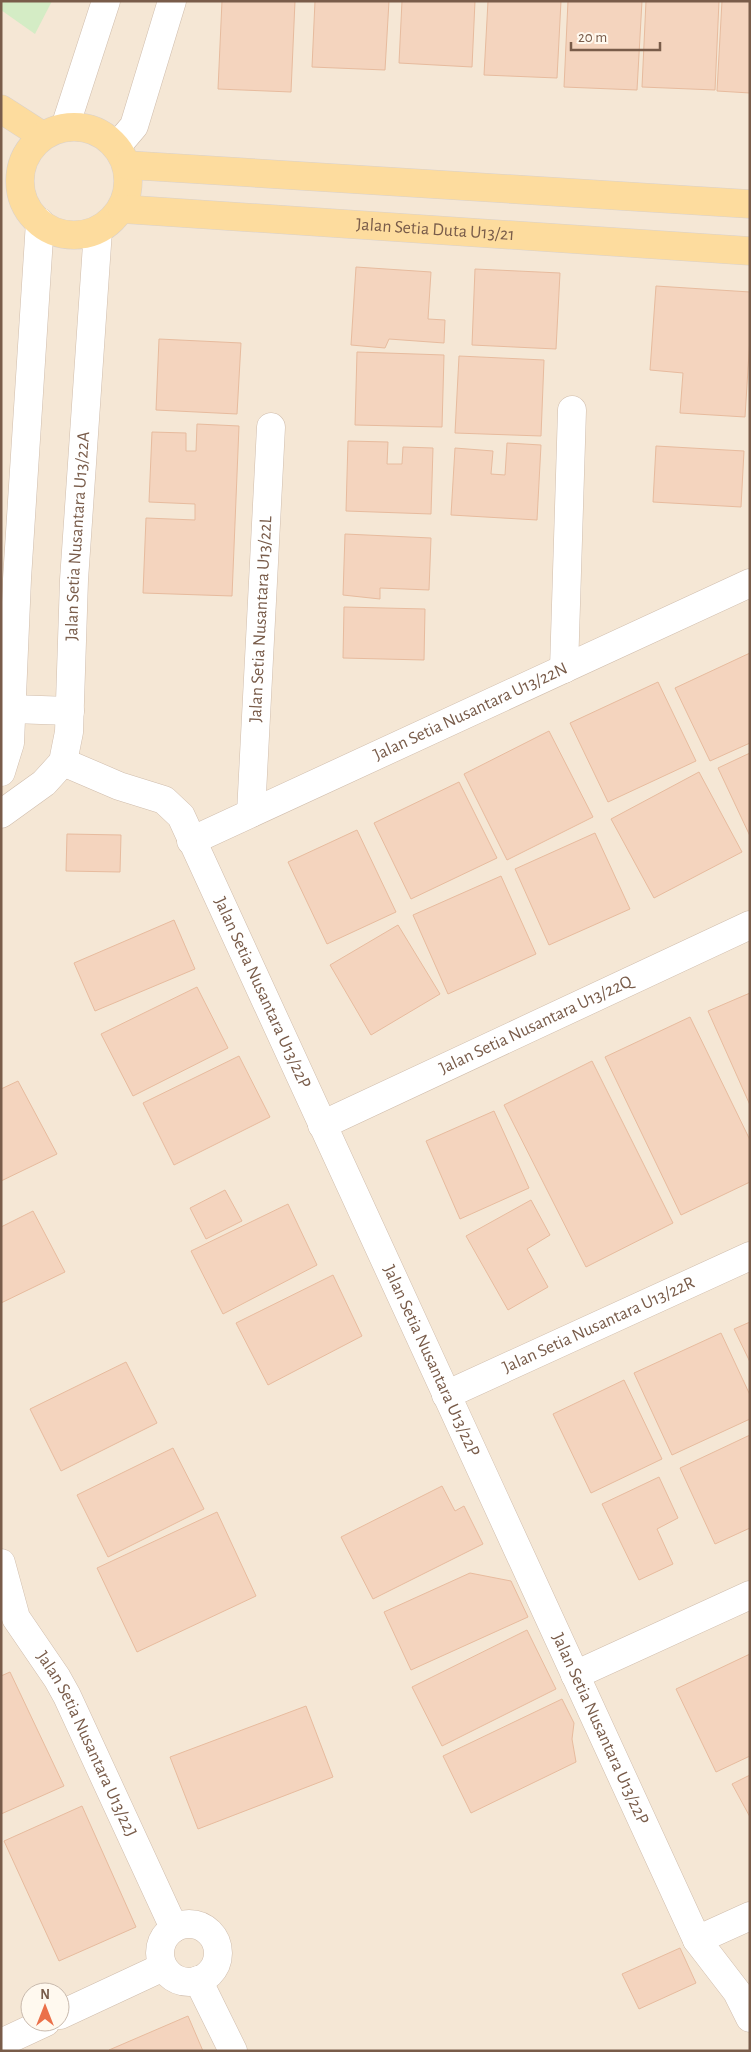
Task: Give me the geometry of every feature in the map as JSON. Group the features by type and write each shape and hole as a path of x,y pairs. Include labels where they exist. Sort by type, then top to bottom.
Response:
{"main road":[{"path":"1,109 54,131"},
{"path":"79,126 93,129 106,136 122,155 130,180 128,194 122,209 112,221 98,230 83,235 67,235 49,229 34,218 10,177 22,165 30,148 54,131 79,126"},
{"path":"122,155 750,204"},
{"name":"Jalan Setia Duta U13/21","path":"122,209 750,251"}],"street":[{"path":"54,131 106,1"},
{"path":"122,155 134,126 172,1"},
{"path":"40,222 10,743 2,771 44,783"},
{"name":"Jalan Setia Nusantara U13/22A","path":"63,762 70,711 74,580 98,230"},
{"path":"564,669 572,410"},
{"name":"Jalan Setia Nusantara U13/22L","path":"252,813 271,427"},
{"name":"Jalan Setia Nusantara U13/22N","path":"191,841 750,583"},
{"path":"12,709 70,711"},
{"path":"1,814 44,783 63,762"},
{"name":"Jalan Setia Nusantara U13/22P","path":"63,762 119,786 164,800 180,816 697,1940 737,1992 750,2018"},
{"name":"Jalan Setia Nusantara U13/22Q","path":"322,1125 750,924"},
{"name":"Jalan Setia Nusantara U13/22R","path":"446,1395 750,1256"},
{"name":"Jalan Setia Nusantara U13/22J","path":"1,1563 9,1622 57,1678 174,1928"},
{"path":"575,1675 750,1595"},
{"path":"697,1940 750,1916"},
{"path":"182,1924 192,1924 202,1927 215,1940 218,1949 217,1959 207,1976 189,1982 181,1981 168,1973 163,1967 160,1950 162,1941 166,1934 174,1928 182,1924"},
{"path":"70,2011 163,1967"},
{"path":"198,1980 232,2051"},
{"path":"1,2043 25,2032"}],"shaded area":[{"path":"1,1 750,1 750,2051 1,2051"}],"green space":[{"path":"1,1 52,1 35,34 1,10"}],"building":[{"path":"222,1 295,1 291,92 218,89"},
{"path":"315,1 389,1 385,70 312,67"},
{"path":"402,1 475,1 472,67 399,63"},
{"path":"488,1 561,1 557,78 484,75"},
{"path":"568,1 642,1 637,90 564,87"},
{"path":"646,1 719,1 715,90 642,87"},
{"path":"722,1 750,1 750,93 717,91"},
{"path":"356,267 431,272 428,319 445,320 444,343 389,339 385,348 351,345"},
{"path":"475,269 560,273 556,349 472,345"},
{"path":"656,286 750,292 750,337 745,417 680,413 683,373 650,370"},
{"path":"159,339 241,343 237,414 156,410"},
{"path":"357,352 444,355 442,427 355,425"},
{"path":"459,356 544,360 541,436 455,433"},
{"path":"197,424 239,426 232,596 143,593 146,518 195,520 195,504 149,502 152,432 186,433 186,451 196,451"},
{"path":"348,441 388,442 387,464 402,464 403,447 433,448 431,514 346,511"},
{"path":"507,443 541,445 537,520 451,515 455,448 493,451 491,474 505,475"},
{"path":"656,446 744,451 741,507 653,502"},
{"path":"345,534 431,538 429,590 380,588 380,599 343,595"},
{"path":"344,607 425,609 424,660 343,658"},
{"path":"750,653 750,743 710,761 675,688"},
{"path":"658,682 696,761 608,802 570,723"},
{"path":"549,731 593,817 507,860 464,774"},
{"path":"750,753 750,836 718,768"},
{"path":"699,772 742,852 654,898 611,819"},
{"path":"459,782 497,858 411,899 374,823"},
{"path":"357,830 396,912 327,944 288,862"},
{"path":"595,833 630,909 549,945 515,869"},
{"path":"67,834 121,835 120,872 66,871"},
{"path":"501,876 536,954 448,994 413,915"},
{"path":"174,920 195,969 95,1011 74,963"},
{"path":"398,925 440,994 371,1035 330,965"},
{"path":"197,987 228,1048 133,1096 101,1034"},
{"path":"750,993 750,1105 708,1011"},
{"path":"690,1017 750,1140 750,1182 681,1215 605,1057"},
{"path":"239,1056 270,1117 174,1165 143,1103"},
{"path":"592,1061 673,1223 586,1267 504,1105"},
{"path":"18,1081 57,1154 1,1181 1,1089"},
{"path":"494,1111 529,1188 460,1219 426,1141"},
{"path":"225,1190 242,1221 206,1239 190,1208"},
{"path":"531,1200 550,1235 527,1249 548,1287 508,1310 466,1236"},
{"path":"288,1204 317,1265 223,1314 191,1251"},
{"path":"33,1211 65,1272 1,1303 1,1227"},
{"path":"333,1275 362,1336 268,1385 236,1323"},
{"path":"750,1322 750,1362 734,1329"},
{"path":"721,1333 750,1395 750,1419 672,1455 634,1373"},
{"path":"126,1362 157,1423 61,1471 30,1409"},
{"path":"624,1380 662,1459 591,1493 553,1414"},
{"path":"750,1435 750,1528 715,1544 680,1468"},
{"path":"173,1448 204,1509 108,1557 77,1495"},
{"path":"659,1477 678,1518 657,1529 673,1564 639,1580 602,1504"},
{"path":"442,1486 455,1511 464,1506 483,1544 373,1599 341,1537"},
{"path":"217,1512 256,1596 137,1652 97,1568"},
{"path":"470,1573 511,1581 528,1617 411,1670 384,1612"},
{"path":"527,1630 556,1689 442,1746 412,1687"},
{"path":"750,1654 750,1756 716,1772 676,1689"},
{"path":"10,1672 64,1786 1,1814 1,1676"},
{"path":"562,1699 574,1723 572,1739 576,1762 471,1813 443,1756"},
{"path":"306,1706 333,1777 198,1829 170,1757"},
{"path":"750,1775 750,1817 732,1784"},
{"path":"82,1806 136,1927 59,1961 4,1841"},
{"path":"680,1948 696,1983 639,2009 622,1974"},
{"path":"188,2016 203,2051 109,2050"}]}
